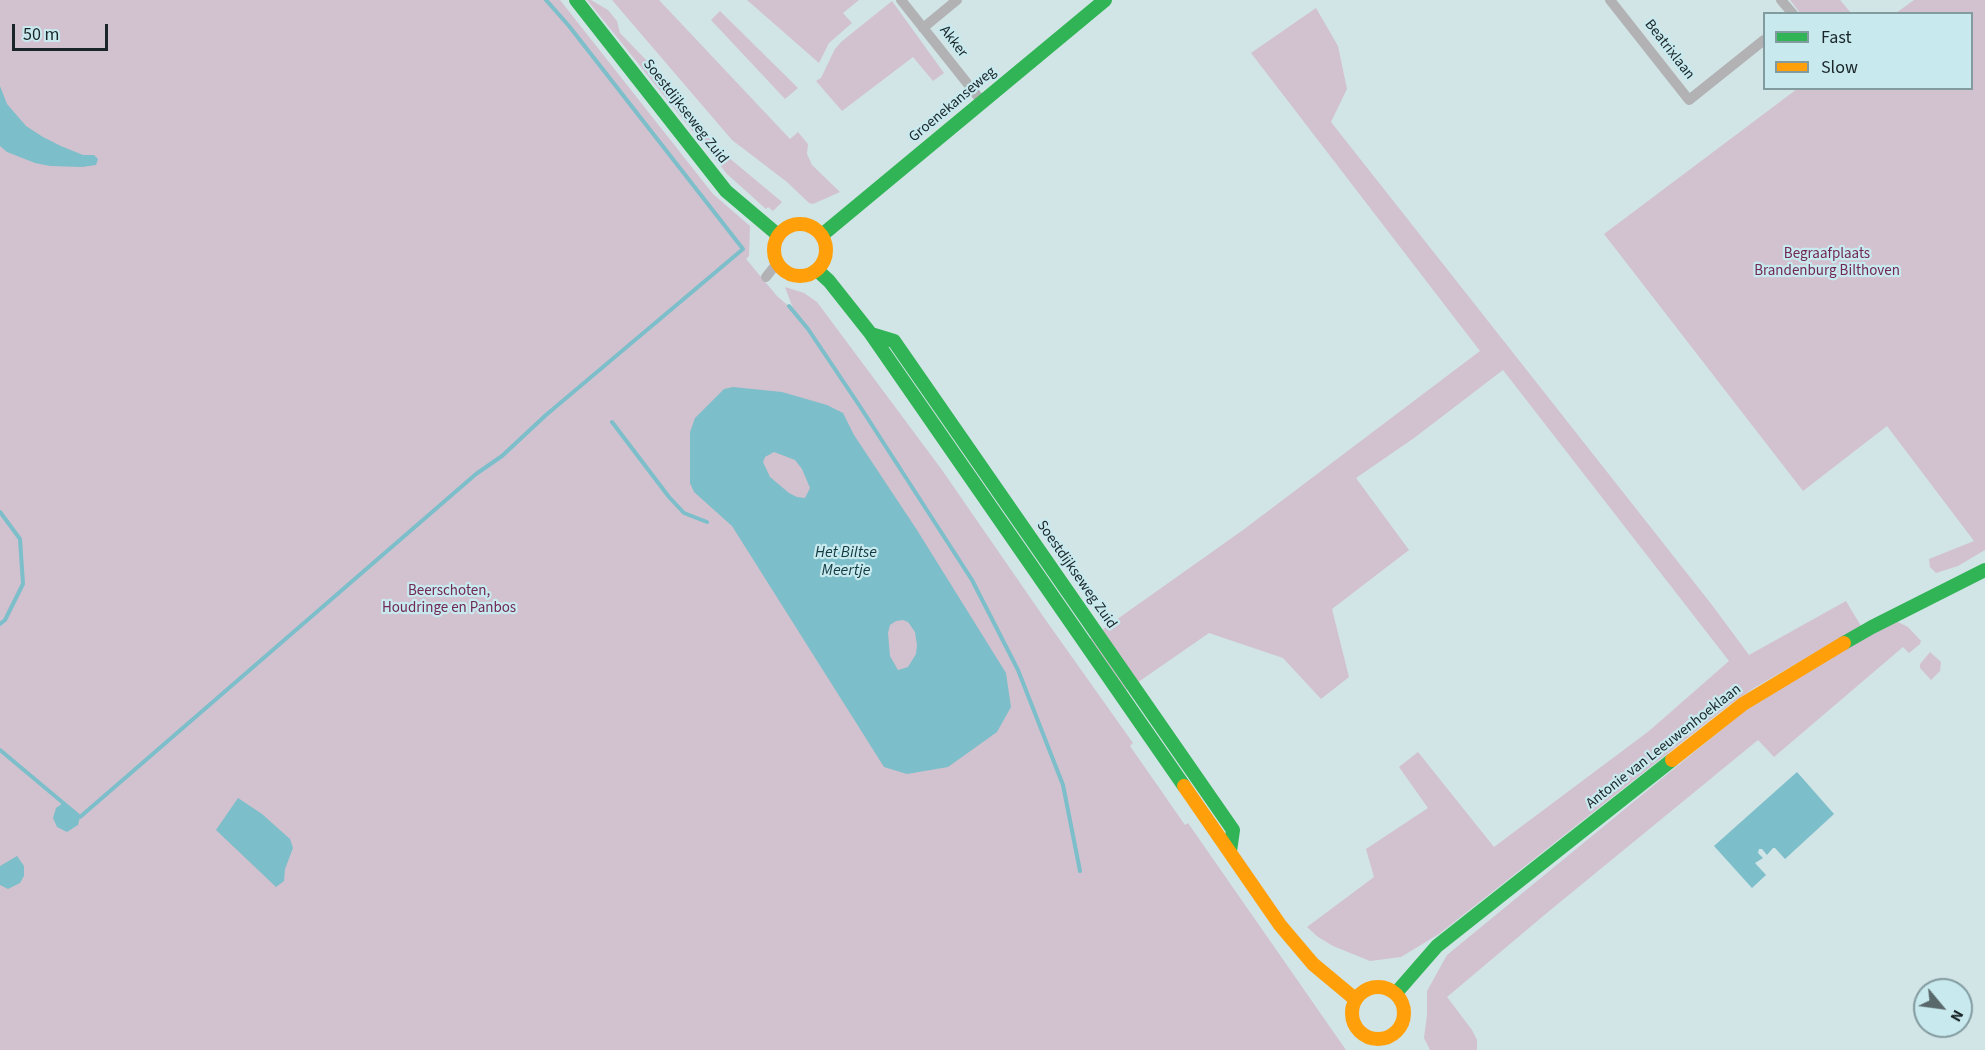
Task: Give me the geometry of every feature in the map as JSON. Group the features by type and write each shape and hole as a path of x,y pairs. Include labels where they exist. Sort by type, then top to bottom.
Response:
{"main road":[{"name":"Soestdijkseweg Zuid","path":"576,0 726,191 778,236"},
{"name":"Groenekanseweg","path":"822,235 1105,0"},
{"path":"801,224 809,225 822,235 826,250 822,264 817,270 804,276 782,269 775,248 778,236 786,228 801,224"},
{"name":"Soestdijkseweg Zuid","path":"817,270 829,281 871,334 1291,939 1313,964 1355,999"},
{"name":"Antonie van Leeuwenhoeklaan","path":"1396,993 1437,946 1743,704 1862,633 1985,570"},
{"path":"1369,988 1386,988 1396,993 1404,1015 1402,1024 1391,1036 1374,1040 1359,1032 1351,1016 1355,999 1369,988"},
{"path":"1391,1036 1397,1050"}],"street":[{"name":"Akker","path":"901,0 982,103"},
{"path":"922,28 957,0"},
{"name":"Beatrixlaan","path":"1610,0 1689,100 1763,41"},
{"path":"1782,0 1791,12"},
{"path":"766,277 778,262"}],"green space":[{"name":"Beerschoten, Houdringe en Panbos","path":"0,0 560,0 713,194 750,226 749,256 746,259 777,296 794,311 785,287 804,293 817,302 942,470 1133,743 1130,746 1185,825 1188,823 1346,1050 0,1050"},
{"path":"587,0 608,10 617,21 620,33 649,63 716,147 782,202 773,211 768,207 766,209 727,174"},
{"path":"612,0 659,0 790,139 798,132 808,144 807,154 812,165 840,192 813,204 809,203 787,182 732,140"},
{"path":"747,0 859,0 843,13 852,23 829,43 819,63"},
{"path":"1790,0 1840,0 1850,12 1799,12"},
{"name":"Begraafplaats Brandenburg Bilthoven","path":"1914,0 1985,0 1985,550 1958,566 1936,573 1930,567 1929,559 1974,541 1887,426 1803,491 1604,234 1796,90 1973,90 1973,12 1897,12"},
{"path":"892,1 944,73 933,81 913,57 842,111 816,81 821,78 835,49 841,42"},
{"path":"1316,8 1338,46 1347,89 1331,122 1749,655 1846,601 1861,626 1729,705 1439,934 1401,957 1370,961 1333,946 1307,927 1374,877 1366,849 1428,808 1399,767 1418,752 1494,847 1649,731 1729,661 1503,370 1414,438 1356,478 1409,550 1332,609 1349,677 1321,699 1283,658 1209,633 1121,694 1085,642 1243,530 1480,351 1251,53"},
{"path":"720,11 798,88 785,99 711,20"},
{"path":"1896,621 1908,627 1921,641 1920,644 1909,653 1903,647 1774,757 1758,740 1548,912 1447,997 1472,1030 1477,1040 1477,1050 1430,1050 1424,1038 1427,991 1447,955 1743,712 1820,663"},
{"path":"1930,652 1941,662 1940,671 1931,680 1920,668 1920,664"}],"water":[{"path":"0,86 7,104 26,126 61,146 83,155 94,155 98,159 96,165 50,166 7,152 0,146"},
{"name":"Het Biltse Meertje","path":"733,387 782,392 827,405 843,413 854,435 917,530 1006,673 1011,707 997,732 948,767 907,774 884,767 732,526 694,492 690,483 690,432 695,418 724,389","holes":["774,452 795,460 802,469 810,488 805,498 789,493 770,477 763,462 765,457","903,620 908,622 915,632 917,645 916,654 908,667 898,670 890,656 888,633 890,625"]},
{"path":"1797,772 1834,814 1785,859 1775,848 1767,855 1759,849 1758,853 1763,858 1755,863 1766,875 1752,888 1714,846"},
{"path":"238,798 262,814 290,839 293,848 285,869 284,881 276,887 216,830"},
{"path":"63,803 80,817 78,825 67,832 57,827 53,818 56,808"},
{"path":"17,856 24,866 24,876 20,883 8,889 0,885 0,866"}],"waterway":[{"path":"0,750 80,817 476,474 502,456 546,415 743,249 569,26 546,0"},
{"path":"789,306 808,329 859,405 972,580 1018,670 1063,785 1080,871"},
{"path":"612,422 669,497 684,513 707,522"},
{"path":"0,512 20,539 23,584 5,620 0,624"}],"traffic: fast":[{"path":"576,0 726,191 778,235"},
{"path":"822,235 1105,0"},
{"path":"817,270 829,281 871,334 1184,786"},
{"path":"871,334 894,341 1233,830 1230,851"},
{"path":"1844,643 1985,570"},
{"path":"1396,993 1437,946 1672,760"}],"traffic: slow":[{"path":"800,224 810,226 818,232 824,240 826,250 824,260 818,268 810,274 800,276 790,274 782,268 776,260 774,250 776,240 782,232 790,226 800,224"},
{"path":"1672,760 1743,704 1844,643"},
{"path":"1184,786 1280,925 1313,964 1355,999"},
{"path":"1373,987 1383,987 1397,994 1404,1013 1397,1032 1383,1039 1373,1039 1363,1035 1356,1028 1352,1018 1352,1008 1356,998 1363,991 1373,987"}]}
